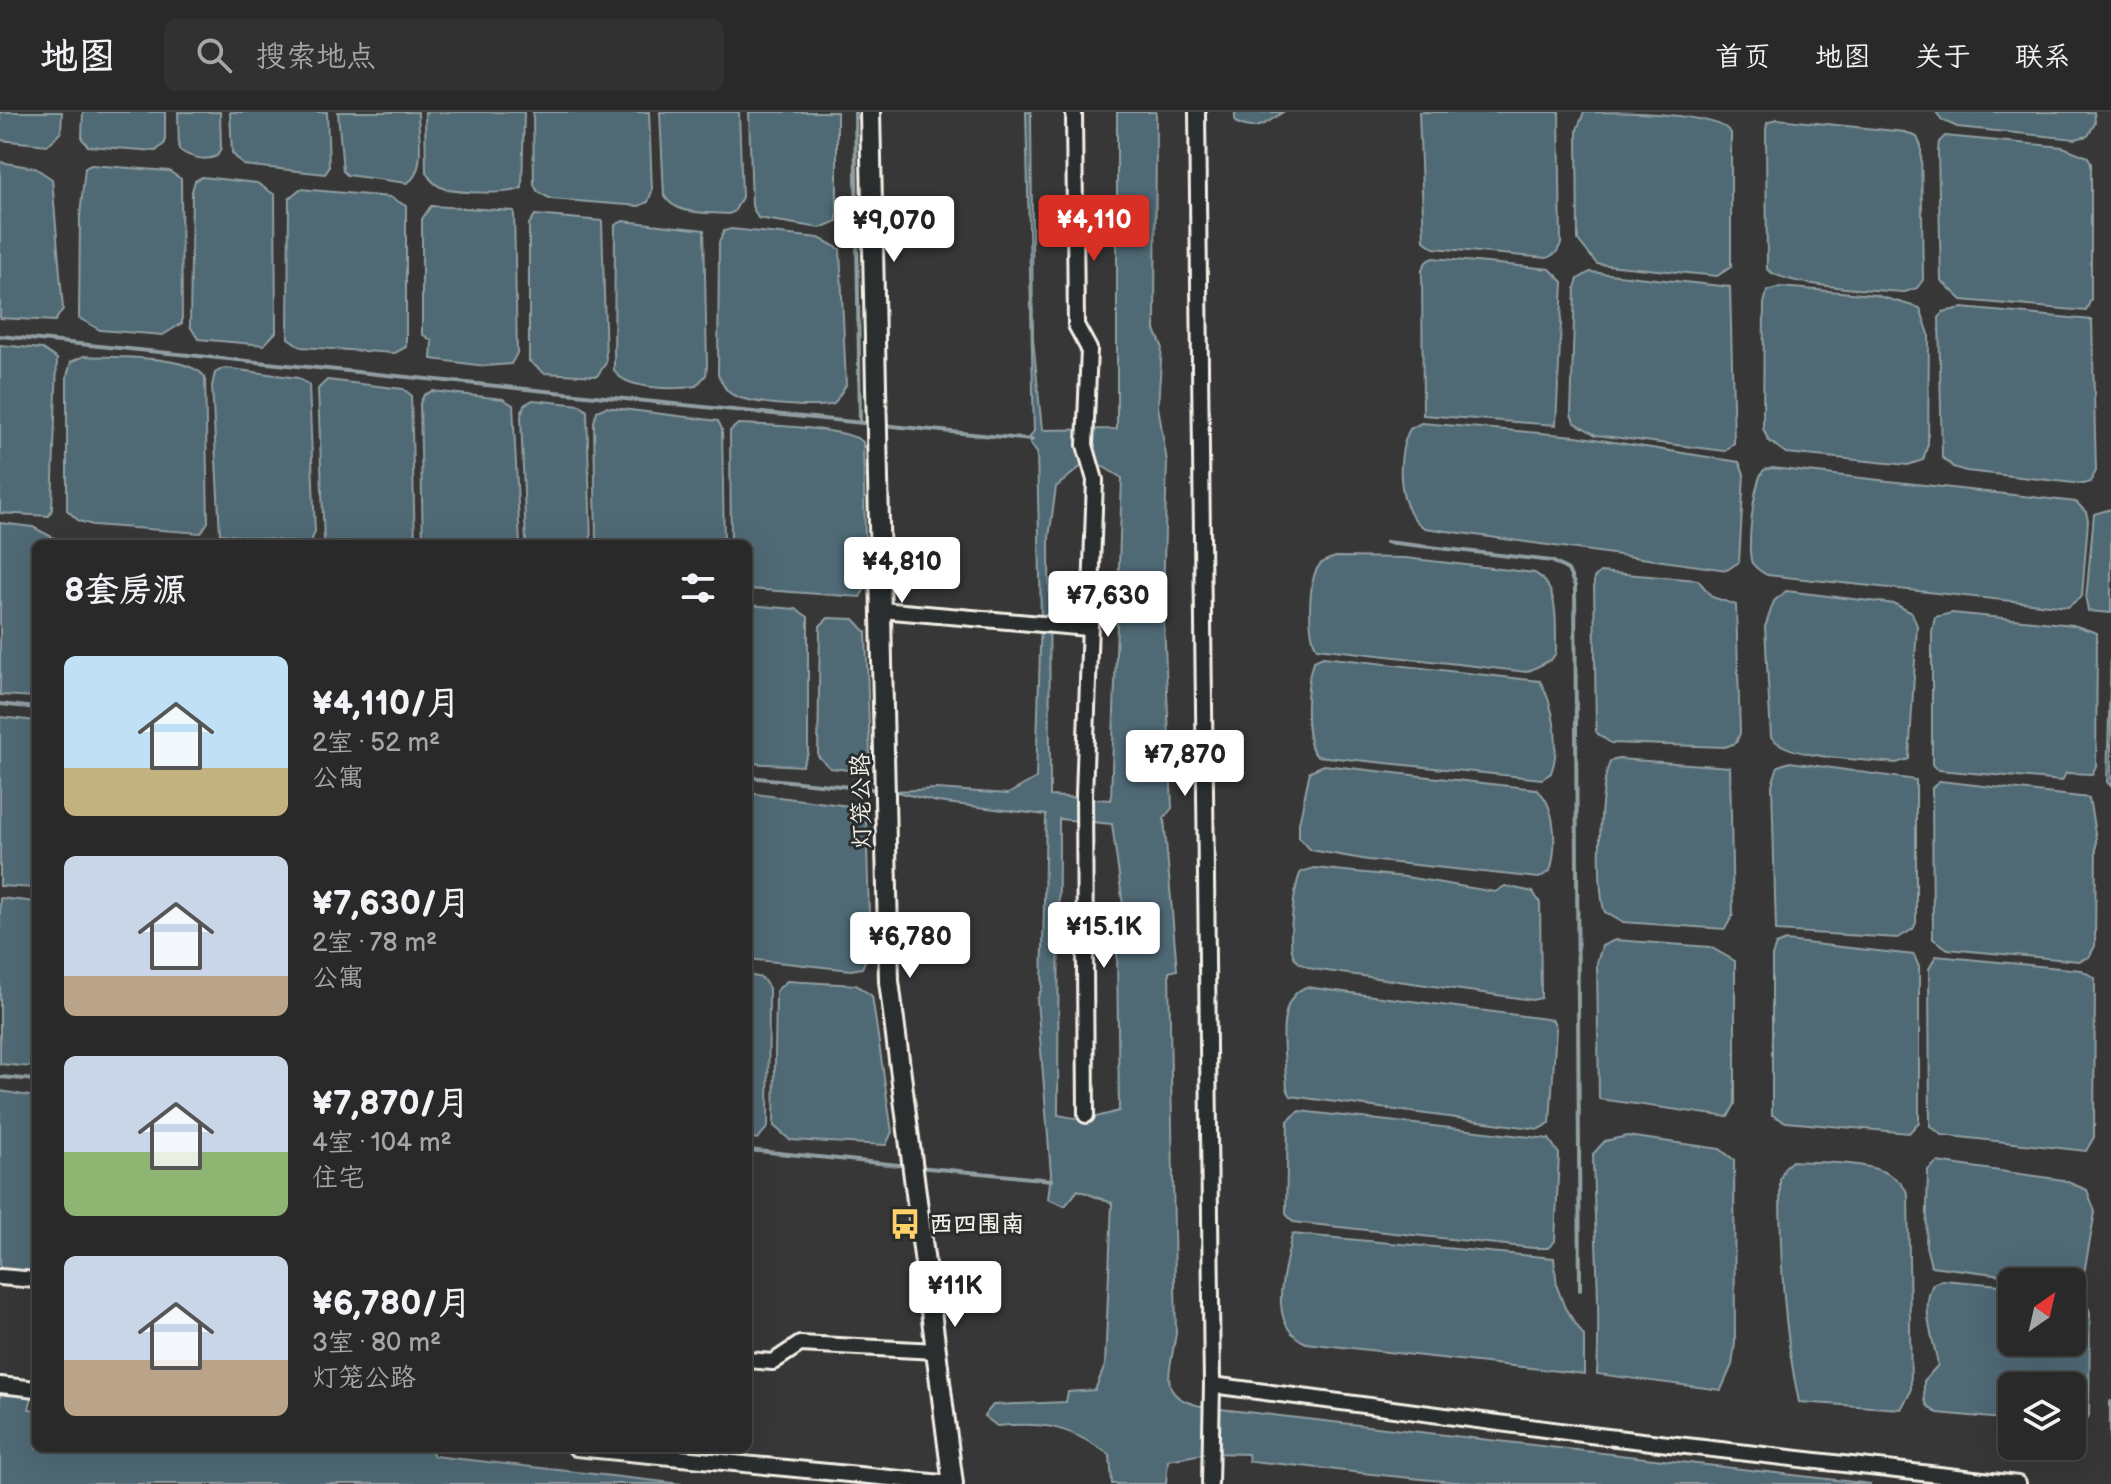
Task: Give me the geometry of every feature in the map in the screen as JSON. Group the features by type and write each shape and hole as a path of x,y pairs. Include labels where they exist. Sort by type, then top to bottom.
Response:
{"street":[{"name":"灯笼公路","path":"870,112 889,981 953,1484"},
{"path":"1074,112 1076,325 1089,349 1085,445 1095,480 1084,796 1086,1115"},
{"path":"1197,112 1212,1385 1210,1484"},
{"path":"881,610 1088,628"},
{"path":"0,1277 32,1280"},
{"path":"752,1360 773,1362 800,1344 936,1351"},
{"path":"0,1385 32,1389"},
{"path":"1212,1385 1590,1435 2018,1484"},
{"path":"618,1452 953,1484"}],"water":[{"path":"0,112 62,112 61,132 48,145 0,140"},
{"path":"83,112 165,112 165,143 156,151 88,146 82,139"},
{"path":"178,112 220,112 221,149 217,156 197,158 179,150"},
{"path":"230,112 327,112 329,168 325,174 243,165 232,153"},
{"path":"338,112 418,112 419,161 413,178 407,183 347,175 343,171"},
{"path":"425,112 524,112 522,188 507,192 473,192 445,189 436,184 426,172"},
{"path":"533,112 649,112 652,191 648,202 639,206 551,199 538,192 534,185"},
{"path":"660,112 739,112 742,197 734,212 701,213 684,210 669,202 664,195"},
{"path":"749,112 837,112 837,221 820,228 758,218 752,206"},
{"path":"1026,112 1031,112 1033,339 1042,430 1117,429 1117,112 1156,112 1155,330 1162,346 1158,406 1167,462 1163,598 1172,808 1164,818 1177,970 1169,972 1176,1333 1169,1375 1174,1393 1181,1399 1212,1408 1871,1484 1492,1484 1249,1461 1248,1454 1209,1453 1168,1460 1166,1484 1112,1484 1110,1455 1082,1438 1044,1426 997,1426 984,1416 993,1405 1066,1402 1068,1392 1095,1390 1105,1365 1112,1203 1078,1190 1065,1206 1048,1199 1051,1174 1037,1000 1042,988 1046,815 937,802 893,791 937,789 1008,794 1036,778 1041,618 1037,453 1028,440 1034,431","holes":["1090,459 1122,478 1111,800 1050,796 1049,538 1056,487","1059,819 1112,824 1125,920 1108,937 1117,950 1119,1111 1085,1120 1058,1115"]},
{"path":"1235,112 1283,112 1265,123 1249,127 1235,122"},
{"path":"1419,112 1559,112 1561,244 1556,253 1547,258 1434,248 1424,241"},
{"path":"1584,112 1687,117 1722,126 1731,133 1731,267 1717,276 1597,264 1578,240 1577,130"},
{"path":"1936,112 2094,112 2095,123 2088,136 2075,139 1957,127 1942,120"},
{"path":"1777,119 1905,132 1917,137 1921,146 1923,280 1917,288 1905,292 1811,284 1777,275 1767,269 1766,130 1767,123"},
{"path":"1945,136 2063,147 2088,157 2091,163 2091,299 2086,311 1962,300 1941,280 1938,151 1939,142"},
{"path":"0,162 35,168 52,179 63,309 55,321 0,318"},
{"path":"91,165 169,171 181,179 182,323 163,335 100,330 79,318 80,216 85,168"},
{"path":"202,177 257,183 275,195 276,332 264,345 198,339 190,326 192,191 195,181"},
{"path":"300,189 390,197 406,206 406,347 395,353 301,347 288,338 289,198"},
{"path":"431,206 514,211 517,353 511,364 485,366 431,359 432,341 422,334 422,219"},
{"path":"535,215 602,221 606,363 597,376 544,373 529,361 529,224"},
{"path":"623,221 704,230 707,366 706,375 696,386 664,388 639,385 628,382 614,370 615,225"},
{"path":"731,229 819,238 840,249 846,385 834,404 798,406 754,401 733,395 724,386 718,375 719,242 724,231"},
{"path":"1433,258 1550,269 1563,282 1556,425 1423,415 1422,270 1426,262"},
{"path":"1590,272 1730,287 1734,443 1725,451 1596,435 1574,422 1571,414 1575,288 1578,279"},
{"path":"1780,287 1875,295 1920,308 1929,334 1928,444 1923,460 1908,465 1786,453 1768,440 1763,428 1764,304 1767,291"},
{"path":"1962,308 2092,320 2096,471 2090,482 2083,484 1966,471 1953,467 1942,457 1939,318 1943,312"},
{"path":"0,345 42,349 57,359 52,509 49,516 0,513"},
{"path":"84,356 167,361 183,364 205,377 208,522 201,533 93,525 79,521 67,510 67,376 71,362"},
{"path":"224,368 298,378 309,385 315,532 312,540 274,540 220,534 212,386 215,373"},
{"path":"327,380 403,389 411,395 415,540 324,540 318,389"},
{"path":"432,391 503,399 513,405 520,540 423,540 420,403 424,395"},
{"path":"533,400 580,405 587,411 591,540 526,540 521,416 524,405"},
{"path":"606,407 718,421 722,429 724,540 596,540 594,422 597,411"},
{"path":"1421,423 1576,436 1739,462 1744,474 1739,562 1727,570 1425,528 1409,510 1401,483 1405,440 1410,429"},
{"path":"738,424 784,426 840,433 863,442 866,587 860,597 752,589 752,540 731,540 730,431"},
{"path":"1772,468 2076,502 2086,512 2088,520 2082,596 2068,607 1767,575 1752,563 1751,531 1760,476 1764,470"},
{"path":"2111,509 2111,613 2088,611 2086,600 2094,514"},
{"path":"0,523 33,527 56,540 32,540 32,697 0,695"},
{"path":"1336,557 1405,558 1535,573 1549,588 1553,598 1556,653 1551,660 1527,672 1317,648 1310,621 1315,572 1321,564"},
{"path":"1600,572 1698,580 1712,597 1736,605 1740,733 1736,743 1725,747 1611,743 1596,733 1594,578"},
{"path":"1786,591 1895,604 1912,613 1917,626 1909,759 1896,763 1811,754 1780,745 1771,737 1765,627 1774,601"},
{"path":"752,605 796,609 808,617 808,753 802,766 752,763"},
{"path":"1952,613 2073,625 2097,633 2096,766 2092,774 2066,773 2062,781 1939,770 1932,765 1932,632 1935,617"},
{"path":"828,618 854,619 866,632 870,759 859,771 830,768 818,756 820,626"},
{"path":"2111,649 2111,786 2107,782"},
{"path":"1323,657 1540,681 1549,702 1556,738 1551,773 1542,779 1317,756 1309,739 1307,695 1314,661"},
{"path":"0,717 32,721 32,888 0,886"},
{"path":"1619,759 1730,767 1733,915 1725,929 1622,922 1605,912 1600,882 1601,811 1607,771 1611,761"},
{"path":"1790,762 1916,780 1916,923 1913,929 1898,938 1776,931 1772,785 1778,766"},
{"path":"1324,765 1536,789 1548,805 1554,827 1550,871 1539,878 1368,860 1311,850 1299,838 1299,823 1310,771"},
{"path":"1940,781 2089,798 2096,839 2095,946 2089,957 2079,961 1948,949 1933,939 1932,788"},
{"path":"752,794 857,807 866,814 870,950 862,968 851,970 752,959"},
{"path":"1314,868 1406,877 1495,892 1505,886 1533,892 1540,903 1541,998 1532,1000 1313,969 1301,964 1294,957 1292,947 1294,900 1301,872"},
{"path":"0,898 32,902 32,1067 0,1064"},
{"path":"1615,940 1710,947 1735,961 1735,1104 1728,1117 1599,1099 1597,963 1602,946"},
{"path":"1786,941 1914,955 1919,967 1919,1122 1909,1133 1786,1122 1772,1115 1772,956 1776,945"},
{"path":"1936,956 2081,970 2095,978 2094,1137 2086,1151 1942,1135 1930,1126 1929,969"},
{"path":"752,976 762,978 769,988 768,1127 757,1139 752,1138"},
{"path":"787,981 856,985 872,996 892,1132 886,1145 790,1140 774,1126 776,991"},
{"path":"1306,987 1553,1020 1556,1028 1550,1123 1539,1129 1291,1096 1287,1089 1285,1063 1285,1017 1295,994"},
{"path":"0,1091 32,1096 32,1278 0,1274"},
{"path":"1299,1111 1549,1139 1559,1154 1555,1241 1548,1248 1533,1248 1293,1222 1286,1214 1288,1121"},
{"path":"1627,1136 1720,1149 1734,1160 1735,1343 1732,1365 1721,1390 1597,1374 1598,1292 1593,1154 1605,1141"},
{"path":"1792,1161 1873,1168 1900,1182 1908,1194 1911,1391 1901,1409 1799,1402 1786,1319 1781,1235 1780,1179 1785,1167"},
{"path":"1937,1162 2063,1180 2087,1190 2095,1212 2085,1268 1998,1268 1998,1274 1931,1266 1926,1246 1928,1170"},
{"path":"1292,1234 1554,1258 1557,1287 1565,1308 1584,1336 1584,1374 1306,1343 1293,1334 1285,1323 1282,1309 1283,1279"},
{"path":"1942,1280 1998,1285 1998,1356 2086,1356 2086,1303 2090,1312 2089,1415 2086,1421 2086,1372 1998,1372 1998,1419 1938,1413 1929,1407 1925,1400 1924,1381 1938,1365 1928,1314 1933,1284"},
{"path":"0,1390 32,1397 29,1409 32,1409 32,1452 432,1452 434,1456 682,1484 0,1484"}],"waterway":[{"path":"855,112 860,422"},
{"path":"0,336 873,424"},
{"path":"882,425 1032,440"},
{"path":"1386,542 1552,561 1568,570 1575,586 1580,1290"},
{"path":"0,704 32,708"},
{"path":"752,777 881,790"},
{"path":"0,1077 32,1080"},
{"path":"752,1150 909,1166"},
{"path":"918,1167 1052,1180"},
{"path":"2111,1402 2111,1484"}],"place":[{"name":"西四围南","path":"905,1224"}]}
